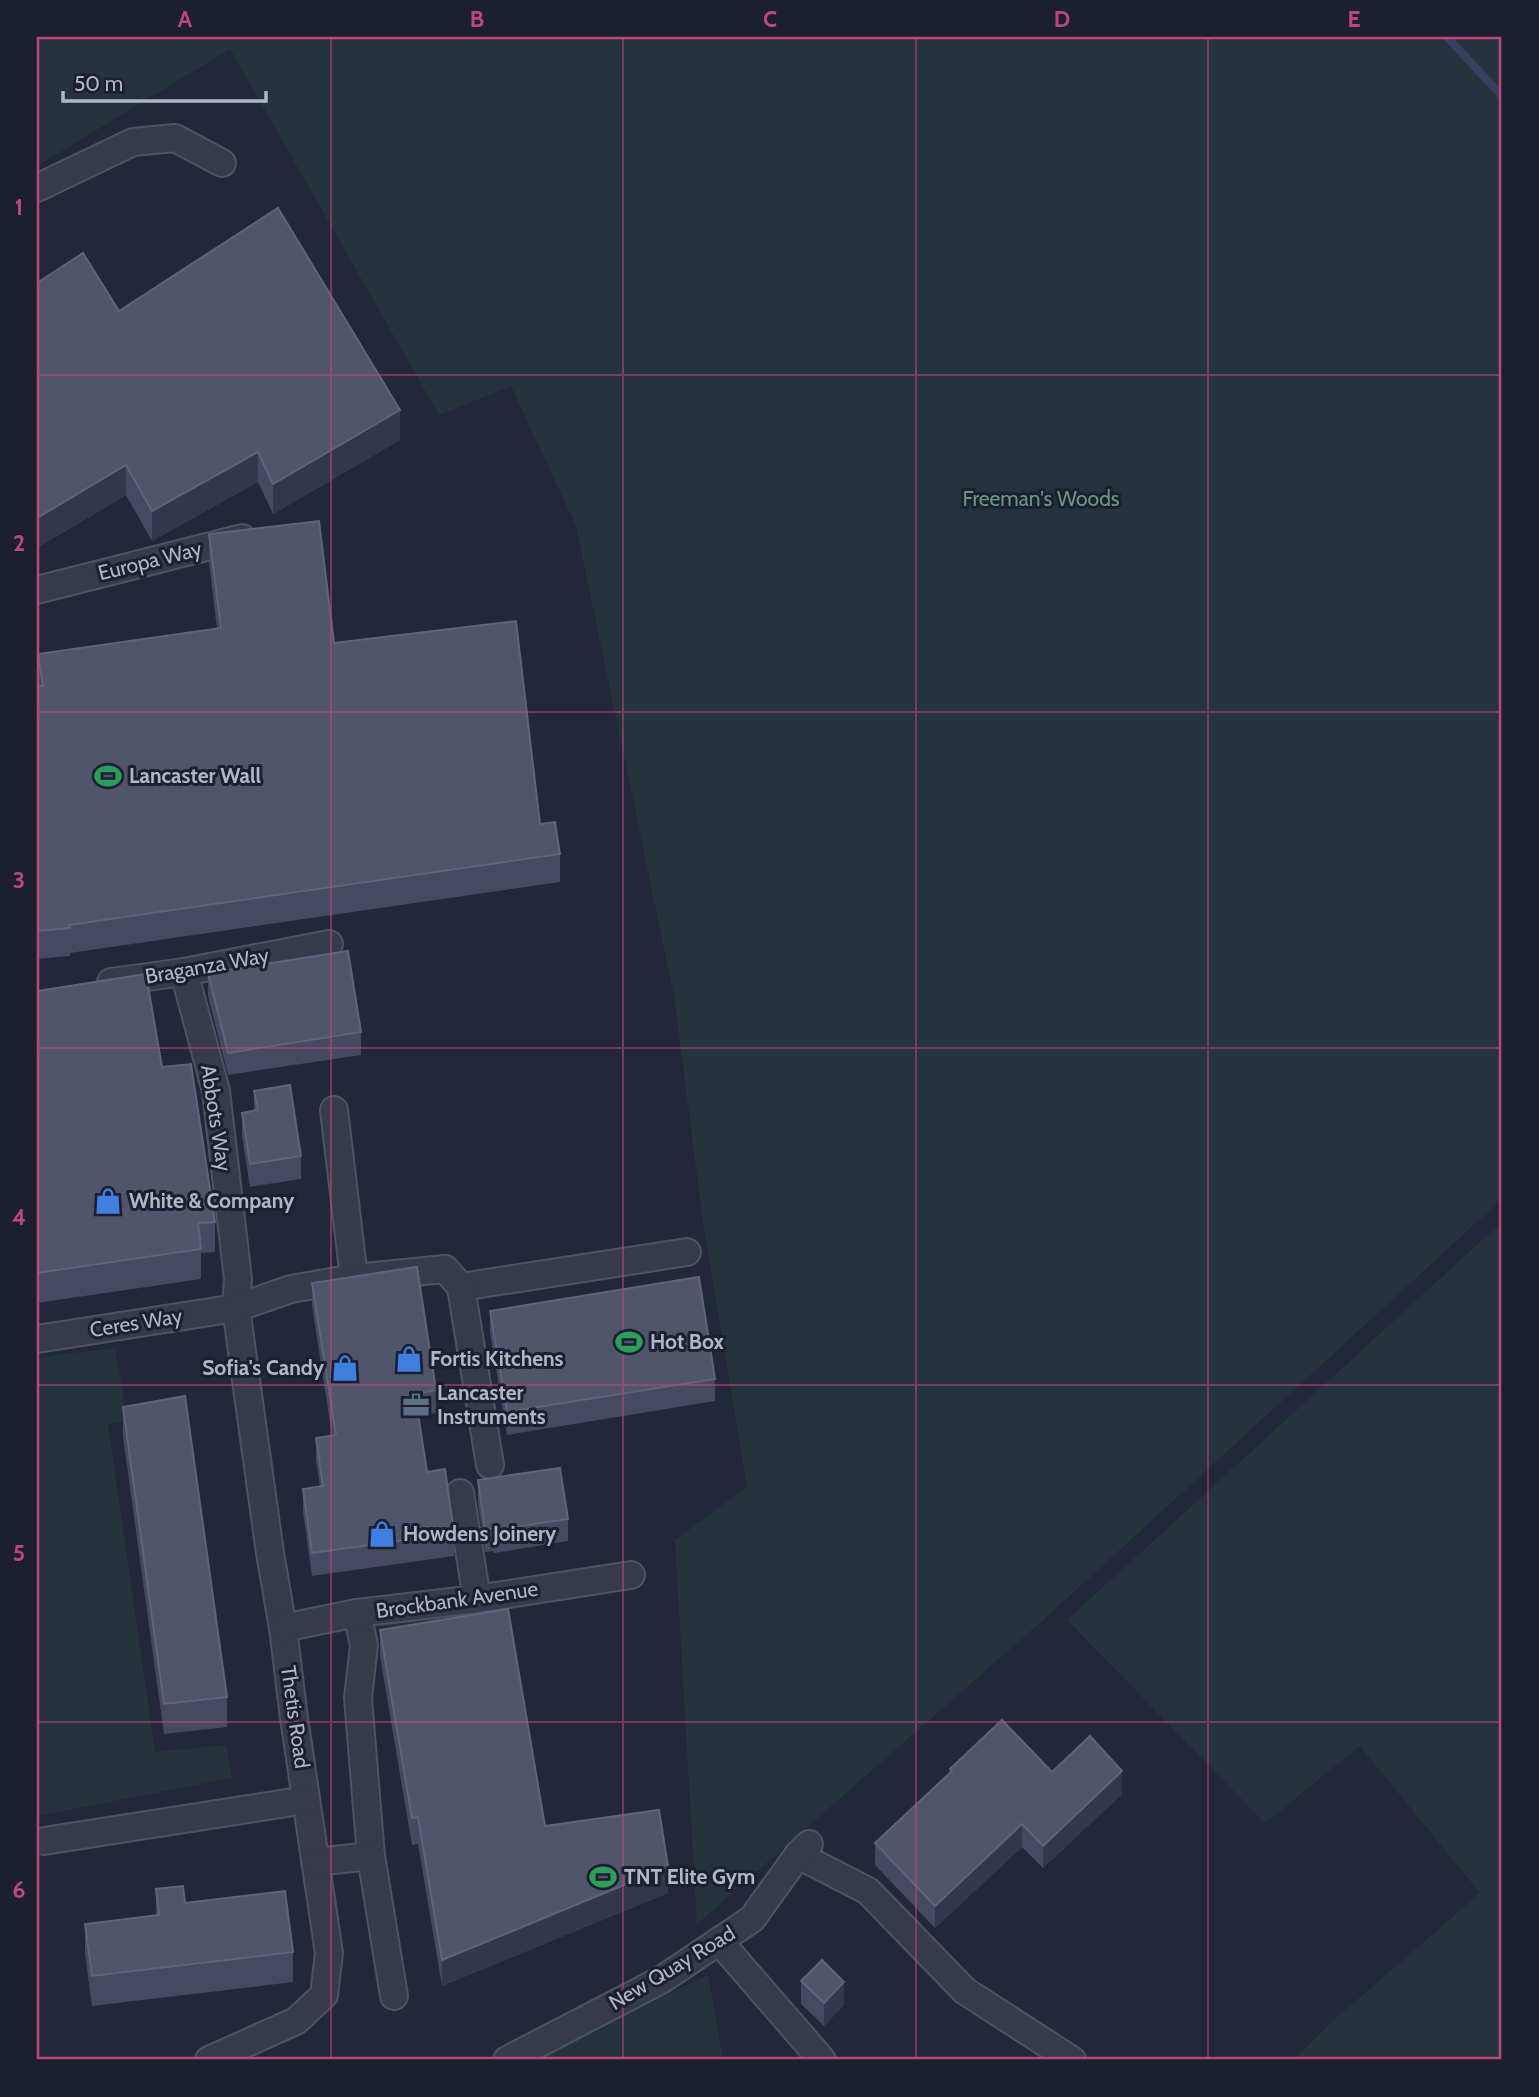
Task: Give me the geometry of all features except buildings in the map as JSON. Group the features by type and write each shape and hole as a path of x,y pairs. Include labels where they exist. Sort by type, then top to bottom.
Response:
{"street":[{"path":"37,188 133,142 175,138 222,163"},
{"name":"Europa Way","path":"37,590 264,533"},
{"name":"Braganza Way","path":"85,986 184,972 329,944"},
{"name":"Abbots Way","path":"184,972 216,1091 239,1279 236,1308"},
{"path":"334,1110 354,1278"},
{"path":"490,1465 461,1287 687,1252"},
{"name":"Ceres Way","path":"37,1339 236,1308 291,1289 354,1278 445,1269 461,1287"},
{"name":"Thetis Road","path":"209,2060 296,2021 324,1995 329,1953 236,1308"},
{"path":"460,1493 477,1599"},
{"name":"Brockbank Avenue","path":"283,1628 357,1614 631,1575"},
{"path":"357,1614 364,1645 358,1698 371,1856 394,1996"},
{"path":"44,1841 306,1800"},
{"name":"New Quay Road","path":"508,2060 661,1980 752,1919 804,1849 867,1891 965,1991 1072,2060"},
{"path":"316,1862 371,1856"},
{"path":"719,1941 822,2060"}],"green space":[{"name":"Freeman's Woods","path":"37,37 1502,37 1502,1199 1051,1613 697,1924 675,1540 747,1487 702,1216 675,1001 576,526 511,386 439,415 230,49 37,166"},
{"path":"1502,1222 1502,2060 1293,2060 1334,2020 1480,1893 1360,1746 1265,1823 1067,1620"},
{"path":"115,1348 128,1421 108,1424 155,1752 226,1745 232,1778 37,1816 37,1357"},
{"path":"503,1603 514,1608 377,1630 382,1623"},
{"path":"708,1975 723,2060 528,2060"}],"waterway":[{"path":"1447,37 1502,96"}],"place":[{"name":"Lancaster Wall","path":"108,776"},
{"name":"White & Company","path":"108,1201"},
{"name":"Hot Box","path":"629,1342"},
{"name":"Fortis Kitchens","path":"409,1359"},
{"name":"Sofia's Candy","path":"345,1368"},
{"name":"Lancaster Instruments","path":"416,1405"},
{"name":"Howdens Joinery","path":"382,1534"},
{"name":"TNT Elite Gym","path":"603,1877"}]}
